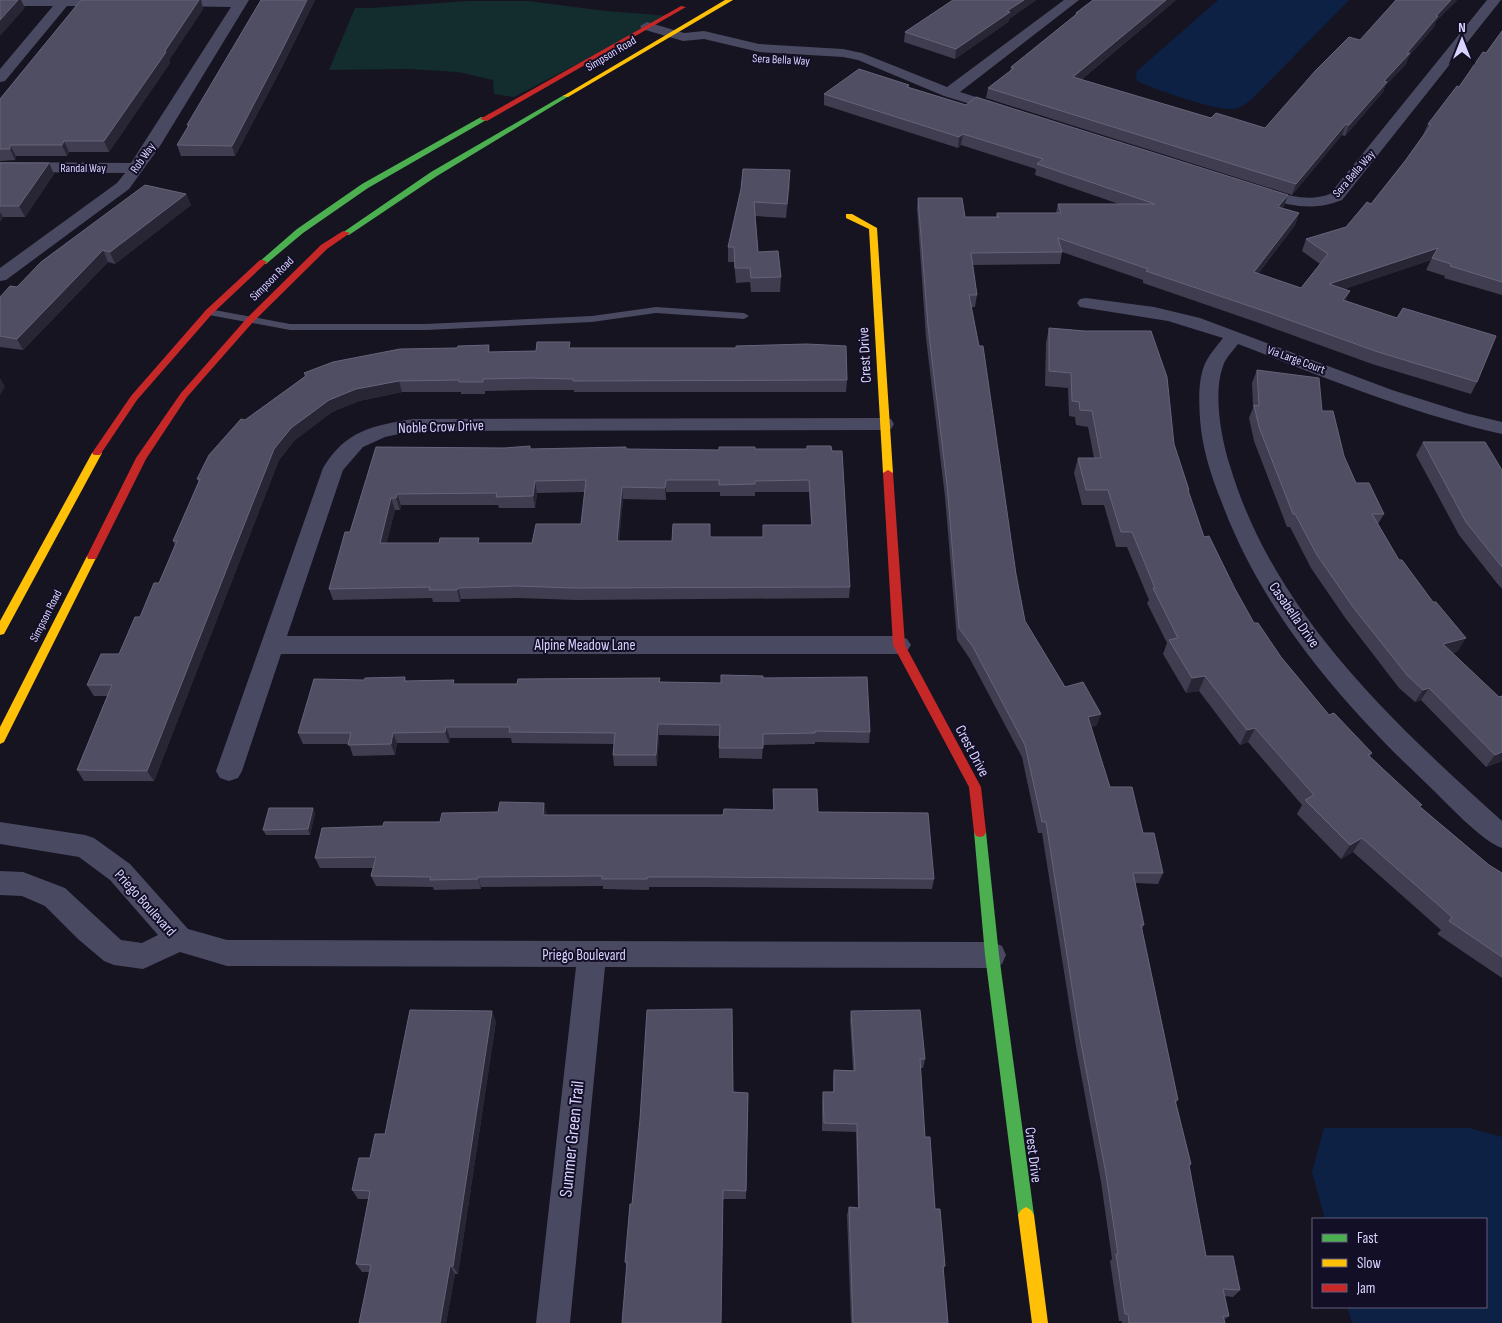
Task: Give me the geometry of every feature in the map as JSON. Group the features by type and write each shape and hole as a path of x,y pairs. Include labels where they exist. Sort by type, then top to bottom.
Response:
{"main road":[{"name":"Simpson Road","path":"0,631 103,444 134,398 209,312 263,262 300,231 365,186 695,0"},
{"name":"Simpson Road","path":"0,739 141,458 184,395 250,320 324,247 434,174 678,35 730,0"},
{"name":"Crest Drive","path":"849,216 873,228 899,645 975,787 992,955 1040,1323"}],"street":[{"path":"949,93 1072,0"},
{"name":"Sera Bella Way","path":"1239,186 1298,203 1317,204 1336,198 1494,0"},
{"path":"152,2 241,1"},
{"name":"Rob Way","path":"0,276 123,186 137,168 241,1"},
{"path":"0,2 122,2"},
{"path":"0,78 63,2"},
{"name":"Sera Bella Way","path":"648,26 678,35 704,35 759,48 843,53 862,57 949,93 1015,114"},
{"name":"Sera Bella Way","path":"678,35 689,45 707,50"},
{"name":"Sera Bella Way","path":"737,57 855,63 885,67"},
{"name":"Randal Way","path":"0,167 137,168"},
{"name":"Via Large Court","path":"1086,304 1142,310 1185,320 1437,413 1502,428"},
{"name":"Casabella Drive","path":"1234,337 1213,365 1208,412 1216,456 1233,506 1260,565 1309,640 1378,721 1502,837"},
{"name":"Noble Crow Drive","path":"229,771 333,468 356,442 380,431 413,425 884,424"},
{"name":"Alpine Meadow Lane","path":"272,645 899,645"},
{"name":"Priego Boulevard","path":"0,833 85,846 120,872 179,939 227,953 992,955"},
{"name":"Priego Boulevard","path":"0,883 24,884 55,897 88,930 114,952 143,956 179,939"},
{"name":"Summer Green Trail","path":"553,1323 592,955"}],"lane":[{"path":"209,312 290,328 426,327 592,319 656,310 744,316"}],"green space":[{"path":"467,1 528,1 606,11 670,16 514,97 494,94 493,80 458,72 408,69 329,70 355,8"}],"water":[{"path":"1218,0 1349,0 1252,99 1240,107 1231,109 1197,103 1137,81 1136,72"},
{"path":"1324,1128 1469,1128 1502,1137 1502,1323 1352,1323 1347,1308 1487,1308 1487,1218 1325,1218 1312,1172"}],"building":[{"path":"0,0 18,0 0,20"},
{"path":"81,0 199,0 166,52 104,141 64,141 62,145 10,145 10,149 0,149 0,99"},
{"path":"261,0 307,0 232,146 177,145 189,125 187,125"},
{"path":"953,0 1024,0 1007,11 1010,12 956,49 905,32"},
{"path":"1093,0 1166,0 1073,77 1211,118 1216,113 1265,128 1316,70 1349,37 1360,40 1396,0 1451,0 1407,53 1410,53 1384,81 1387,82 1349,125 1346,124 1296,184 988,88"},
{"path":"1502,31 1502,282 1450,266 1451,264 1432,258 1438,248 1329,284 1350,291 1343,300 1397,318 1403,308 1496,336 1477,382 1378,352 1146,271 1148,269 1058,238 1062,252 971,253 977,295 969,295 979,346 983,346 1016,574 1025,621 1065,687 1083,682 1101,714 1088,717 1110,787 1132,787 1143,833 1154,833 1163,873 1133,873 1144,925 1141,925 1178,1100 1175,1100 1191,1164 1189,1165 1206,1256 1233,1256 1240,1290 1223,1289 1229,1316 1223,1316 1225,1323 1129,1323 1128,1314 1125,1314 1106,1174 1080,1038 1046,822 1042,822 1025,745 973,647 959,628 947,485 928,326 918,198 962,198 965,217 997,217 997,213 1061,213 1058,204 1155,204 1037,164 1043,159 963,134 959,137 824,94 859,69 909,85 907,87 966,105 976,97 1288,195 1278,207 1299,213 1254,272 1301,288 1328,254 1306,239 1346,227 1367,202 1371,204 1431,125 1428,124 1457,86 1459,87 1483,52 1486,53"},
{"path":"0,163 49,163 19,206 0,206"},
{"path":"743,169 790,170 787,204 754,202 758,252 778,251 781,277 751,278 750,268 735,268 734,247 728,247 741,189"},
{"path":"145,185 186,194 110,252 103,250 17,339 0,336 0,297 10,286 17,287 41,262"},
{"path":"1049,328 1085,331 1151,331 1167,377 1174,444 1204,537 1209,536 1254,623 1258,623 1281,657 1329,715 1334,713 1372,753 1368,755 1422,805 1419,806 1489,865 1502,873 1502,957 1449,921 1452,917 1362,838 1350,845 1305,800 1314,795 1255,728 1247,730 1205,676 1192,678 1169,640 1178,638 1153,588 1155,588 1132,532 1121,532 1108,490 1086,490 1078,458 1101,458 1092,411 1080,410 1079,402 1072,401 1071,373 1049,371"},
{"path":"537,342 570,342 569,348 736,348 736,346 807,344 846,346 847,380 573,381 573,379 532,378 483,379 483,382 459,382 459,380 399,381 356,389 329,400 291,428 274,449 147,771 77,770 112,685 87,685 101,654 119,654 135,617 140,617 154,583 159,583 177,541 173,541 200,479 197,479 209,455 241,419 245,420 306,376 304,373 333,362 400,349 457,348 458,346 489,345 488,352 536,351"},
{"path":"1257,370 1319,378 1322,411 1333,411 1344,456 1356,483 1369,483 1384,514 1372,514 1399,560 1402,560 1433,602 1436,602 1466,638 1443,644 1499,697 1502,696 1502,752 1495,755 1429,688 1423,690 1407,675 1353,607 1317,555 1295,514 1293,514 1259,427 1254,405 1259,406"},
{"path":"1423,442 1485,442 1502,470 1502,567 1466,522"},
{"path":"530,446 530,449 626,447 626,449 719,450 719,447 807,449 807,446 831,446 832,451 842,451 850,587 574,588 516,586 458,588 457,590 429,590 430,587 329,589 345,532 350,532 376,447 504,448","holes":["586,480 581,524 536,524 532,543 478,543 479,538 440,538 439,543 380,543 391,498 396,498 397,494 497,493 496,497 533,496 535,481","666,480 719,480 719,485 755,484 755,481 809,480 812,525 763,525 763,537 710,537 710,524 673,524 672,541 617,541 622,487 665,488"]},
{"path":"721,675 763,676 763,678 867,677 870,732 815,731 815,733 763,734 763,748 719,748 720,725 658,724 656,755 613,755 615,733 509,732 510,727 446,727 445,732 393,733 391,744 348,745 351,733 298,733 314,679 364,680 365,678 405,677 404,681 454,680 453,684 517,684 518,679 660,678 659,682 721,683"},
{"path":"773,789 817,789 818,812 928,813 934,879 648,877 647,879 602,879 602,876 478,877 478,879 430,880 431,877 371,876 376,857 315,858 322,828 383,826 384,822 440,822 442,813 498,812 500,802 544,803 543,815 723,815 724,809 774,810"},
{"path":"269,808 313,808 308,829 263,830"},
{"path":"732,1009 733,1092 748,1093 746,1191 723,1190 721,1323 622,1323 627,1262 625,1262 640,1119 647,1010"},
{"path":"410,1010 492,1011 453,1266 450,1266 440,1323 359,1323 371,1265 356,1264 370,1191 352,1190 359,1158 370,1158 375,1134 385,1134"},
{"path":"920,1010 925,1059 920,1059 925,1137 930,1137 935,1209 940,1209 948,1323 853,1323 849,1207 859,1208 857,1124 824,1123 823,1092 834,1092 834,1070 855,1071 851,1011"}],"traffic: fast":[{"path":"346,233 434,174 566,96"},
{"path":"263,262 300,231 365,186 484,119"},
{"path":"980,832 992,955 1026,1215"}],"traffic: slow":[{"path":"566,96 730,0"},
{"path":"849,216 873,228 888,473"},
{"path":"0,631 97,453"},
{"path":"0,739 92,556"},
{"path":"1026,1215 1040,1323"}],"traffic: jam":[{"path":"484,119 683,7"},
{"path":"92,556 141,458 184,395 250,320 324,247 346,233"},
{"path":"97,453 134,398 209,312 263,262"},
{"path":"888,473 899,645 975,787 980,832"}]}
